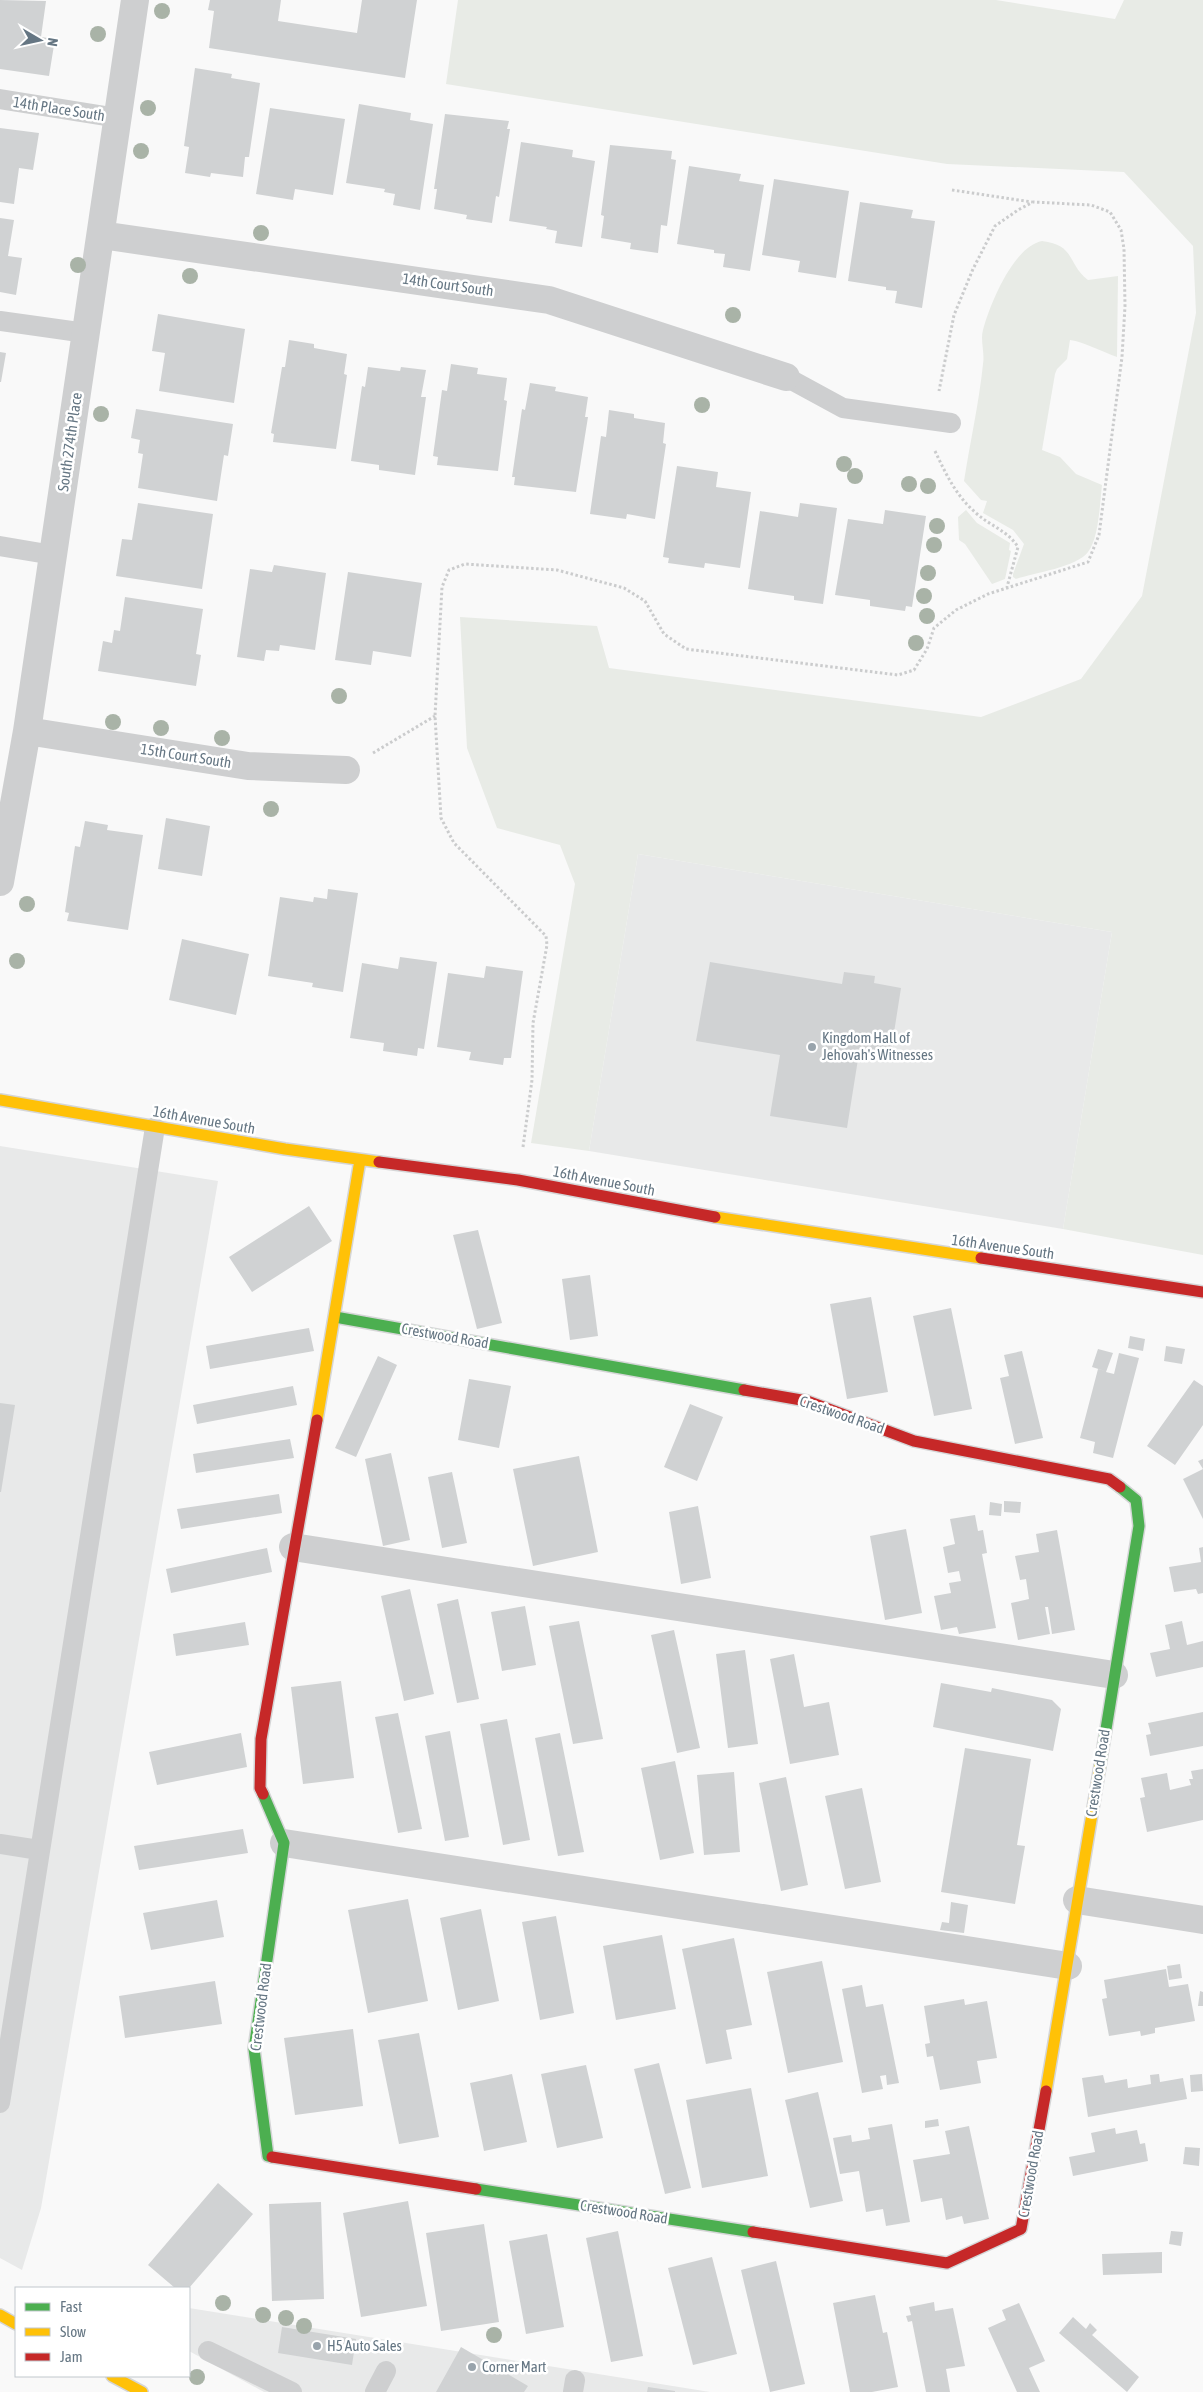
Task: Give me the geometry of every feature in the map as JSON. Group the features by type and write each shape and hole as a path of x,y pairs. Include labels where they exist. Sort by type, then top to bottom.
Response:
{"street":[{"name":"South 274th Place","path":"0,882 26,731 53,555 135,0"},
{"name":"14th Court South","path":"101,235 549,300 786,377"},
{"name":"15th Court South","path":"26,731 248,766 346,770"},
{"name":"16th Avenue South","path":"0,1100 360,1160 518,1180 724,1219 1203,1292"},
{"path":"360,1160 335,1317 293,1547 261,1739 260,1788 284,1843 1068,1966"},
{"name":"Crestwood Road","path":"284,1843 254,2048 268,2156 947,2263 1021,2229 1068,1966 1138,1526 1136,1500 1109,1479 914,1441 807,1401 335,1317"},
{"path":"293,1547 1114,1675"},
{"path":"1077,1900 1203,1920"},
{"path":"0,2315 15,2323"},
{"path":"114,2377 142,2392"}],"lane":[{"name":"14th Place South","path":"0,99 118,118"},
{"path":"0,320 86,333"},
{"path":"786,377 843,408 942,422"},
{"path":"0,546 53,555"},
{"path":"0,2102 155,1127"},
{"path":"0,1844 39,1850"},
{"path":"208,2351 292,2392"},
{"path":"375,2392 386,2371"}],"path":[{"path":"518,1180 532,1080 533,1023 547,945 546,936 454,842 441,818 435,716 442,587 449,570 465,564 557,570 624,588 645,601 664,634 686,649 898,675 914,670 927,649 934,628 956,610 1007,587 1088,562 1099,535 1116,407 1125,306 1124,249 1121,230 1110,212 1090,205 1033,202 952,190"},
{"path":"1007,587 1018,547 1011,536 977,514 961,499 933,446 942,422 954,315 973,268 995,226 1033,202"},
{"path":"346,770 435,716"}],"shaded area":[{"path":"458,0 996,0 1115,19 1124,0 1203,0 1203,1255 1063,1229 1112,932 638,854 589,1151 531,1143 575,884 560,845 497,828 467,748 460,617 597,626 609,668 981,717 1081,679 1142,596 1196,313 1193,246 1124,172 947,164 446,84"},
{"path":"1042,241 1053,243 1066,251 1081,274 1088,280 1118,276 1117,357 1070,340 1067,359 1057,369 1055,374 1042,450 1060,457 1076,474 1102,485 1098,520 1092,546 1088,552 1075,562 1016,579 1013,577 1013,574 1024,544 1013,530 983,513 987,501 981,500 964,481 981,379 983,360 982,334 986,319 997,292 1012,265 1031,245"},
{"path":"966,510 977,523 1010,543 1009,550 1011,551 1005,579 992,584 965,544 959,540 958,517"},
{"path":"638,854 1112,932 1063,1229 589,1151"},
{"path":"0,1146 218,1181 41,2208 22,2270 0,2258"},
{"path":"190,2308 710,2392 264,2392 190,2352"}],"building":[{"path":"0,0 46,1 41,37 55,39 49,76 0,69"},
{"path":"210,0 281,0 278,21 357,33 362,0 417,0 405,78 209,48 214,11 208,10"},
{"path":"195,68 232,74 231,78 260,83 249,157 245,157 243,177 211,173 210,177 185,173 189,147 184,146"},
{"path":"359,104 411,113 410,120 433,124 420,210 393,205 395,194 384,192 385,189 346,183"},
{"path":"270,108 345,119 333,195 295,189 293,200 256,194"},
{"path":"445,114 509,121 507,129 510,129 499,197 496,196 492,223 466,219 467,215 434,209 437,189 434,189"},
{"path":"0,128 39,133 33,170 19,168 14,204 0,202"},
{"path":"521,142 573,150 572,157 595,161 582,247 555,243 557,231 546,229 547,227 509,221"},
{"path":"610,145 672,151 671,159 676,160 667,226 661,225 658,253 630,249 631,243 601,238 604,216 601,215"},
{"path":"689,166 741,174 739,181 764,185 750,271 723,267 725,254 714,253 714,250 677,244"},
{"path":"774,179 849,191 836,278 798,272 800,261 762,255"},
{"path":"860,202 913,210 911,218 935,221 922,308 895,303 897,291 886,290 886,287 848,281"},
{"path":"0,218 14,220 8,256 22,258 16,295 0,292"},
{"path":"158,314 245,329 234,403 159,391 165,353 152,351"},
{"path":"289,340 314,344 314,348 347,354 344,374 347,375 336,449 273,442 274,434 271,433 282,367 285,367"},
{"path":"0,352 6,353 1,382 0,382"},
{"path":"451,364 478,368 477,374 507,378 504,400 507,401 498,471 437,465 438,457 433,456 442,390 447,391"},
{"path":"368,367 400,371 401,367 426,370 421,397 426,397 415,475 379,470 379,465 351,461 362,386 365,387"},
{"path":"530,383 556,387 555,391 588,397 585,417 588,417 576,492 514,485 515,477 512,477 522,409 525,410"},
{"path":"136,409 233,424 228,456 224,455 217,501 138,488 143,454 138,453 140,440 131,438"},
{"path":"609,410 634,414 634,418 665,423 663,443 666,444 655,519 627,514 626,519 590,514 601,436 606,437"},
{"path":"677,466 718,472 716,487 751,492 740,568 705,563 704,568 668,563 669,558 663,557"},
{"path":"138,503 213,514 202,589 116,576 122,539 132,540"},
{"path":"800,503 837,508 823,604 794,600 794,596 748,589 760,511 798,517"},
{"path":"885,510 926,516 912,607 906,606 905,611 870,606 870,600 835,595 848,519 883,524"},
{"path":"274,565 326,573 315,650 280,645 279,651 266,650 264,661 237,657 250,569 272,572"},
{"path":"348,572 422,583 411,657 373,651 371,665 335,660"},
{"path":"125,597 203,609 196,654 201,655 196,686 98,671 103,641 112,643 114,630 120,631"},
{"path":"166,818 210,826 202,876 158,869"},
{"path":"85,821 108,825 107,830 143,835 128,930 67,921 69,913 65,912 75,846 80,847"},
{"path":"328,889 358,893 343,992 312,987 313,983 268,976 280,897 313,902 314,897 327,899"},
{"path":"182,939 249,954 236,1015 169,1000"},
{"path":"400,957 437,962 424,1049 418,1048 417,1056 383,1051 384,1043 350,1038 362,963 398,969"},
{"name":"Kingdom Hall of Jehovah's Witnesses","path":"710,962 842,984 844,972 875,976 874,983 901,988 890,1058 859,1053 847,1128 770,1116 780,1055 696,1041"},
{"path":"486,966 523,971 511,1058 504,1058 503,1065 469,1060 471,1052 437,1047 448,973 484,978"},
{"path":"309,1206 332,1241 252,1292 229,1257"},
{"path":"478,1230 502,1323 477,1329 453,1235"},
{"path":"590,1275 598,1336 570,1340 562,1279"},
{"path":"871,1297 888,1392 847,1399 830,1304"},
{"path":"951,1308 972,1409 934,1416 913,1316"},
{"path":"309,1328 314,1351 210,1369 206,1346"},
{"path":"1130,1336 1145,1339 1143,1351 1128,1348"},
{"path":"1166,1346 1185,1349 1182,1364 1164,1361"},
{"path":"1098,1349 1113,1353 1106,1372 1114,1374 1119,1353 1139,1358 1113,1458 1093,1453 1095,1442 1080,1438 1098,1369 1105,1371 1092,1367"},
{"path":"1022,1351 1043,1438 1015,1444 1000,1378 1009,1376 1004,1355"},
{"path":"378,1356 397,1365 356,1457 335,1448"},
{"path":"469,1379 511,1386 499,1448 458,1440"},
{"path":"1194,1380 1203,1386 1203,1425 1175,1465 1147,1446"},
{"path":"293,1386 297,1405 197,1424 193,1405"},
{"path":"0,1403 15,1405 1,1492 0,1492"},
{"path":"690,1404 723,1417 697,1481 664,1467"},
{"path":"290,1439 294,1458 196,1473 193,1454"},
{"path":"391,1453 410,1540 383,1546 365,1459"},
{"path":"579,1456 598,1552 533,1566 513,1469"},
{"path":"1203,1459 1203,1469 1198,1461"},
{"path":"1203,1469 1203,1519 1183,1479"},
{"path":"452,1472 467,1543 442,1548 428,1477"},
{"path":"279,1494 282,1513 181,1529 177,1509"},
{"path":"1004,1501 1021,1502 1020,1513 1004,1512"},
{"path":"990,1502 1002,1504 1001,1516 989,1515"},
{"path":"698,1506 711,1578 681,1584 669,1512"},
{"path":"975,1515 978,1531 983,1530 987,1553 982,1554 996,1628 959,1634 957,1627 941,1630 934,1596 951,1593 949,1583 961,1581 959,1571 948,1573 943,1547 955,1544 950,1519"},
{"path":"906,1529 922,1613 885,1620 870,1536"},
{"path":"1057,1530 1075,1630 1052,1634 1048,1607 1045,1607 1050,1634 1018,1640 1011,1603 1029,1599 1026,1579 1020,1580 1015,1556 1039,1552 1036,1534"},
{"path":"1203,1547 1203,1593 1198,1594 1196,1589 1174,1592 1169,1567 1201,1562 1199,1548"},
{"path":"267,1548 272,1572 171,1593 166,1569"},
{"path":"410,1589 434,1694 404,1701 381,1596"},
{"path":"458,1599 479,1699 457,1703 437,1604"},
{"path":"525,1606 536,1665 502,1671 491,1612"},
{"path":"579,1621 603,1739 573,1744 549,1626"},
{"path":"1182,1621 1187,1645 1203,1641 1203,1667 1156,1677 1150,1653 1170,1649 1165,1625"},
{"path":"245,1622 249,1645 176,1656 173,1634"},
{"path":"674,1630 700,1748 677,1753 651,1635"},
{"path":"745,1650 758,1744 728,1748 716,1654"},
{"path":"794,1654 804,1707 829,1702 839,1755 790,1764 770,1659"},
{"path":"341,1681 354,1778 303,1784 291,1687"},
{"path":"941,1683 991,1692 992,1688 1052,1700 1061,1709 1053,1751 933,1727"},
{"path":"1203,1712 1203,1746 1150,1756 1146,1735 1151,1734 1148,1723"},
{"path":"398,1713 422,1829 398,1833 375,1717"},
{"path":"507,1719 530,1840 503,1845 480,1724"},
{"path":"450,1731 469,1837 445,1841 425,1736"},
{"path":"241,1733 247,1767 157,1785 149,1752"},
{"path":"560,1733 584,1852 558,1856 535,1738"},
{"path":"965,1748 1031,1759 1017,1845 1025,1846 1015,1904 941,1892"},
{"path":"675,1761 694,1853 660,1860 641,1768"},
{"path":"1203,1769 1203,1820 1147,1832 1140,1798 1145,1797 1141,1778 1167,1773 1170,1790 1191,1785 1189,1779 1193,1779 1191,1771"},
{"path":"734,1772 740,1852 704,1855 697,1775"},
{"path":"786,1777 808,1885 781,1891 759,1783"},
{"path":"862,1788 881,1882 845,1889 825,1796"},
{"path":"243,1829 248,1853 139,1870 134,1846"},
{"path":"408,1899 428,2001 368,2013 348,1910"},
{"path":"217,1900 224,1937 151,1950 143,1913"},
{"path":"951,1902 968,1905 964,1933 940,1930 942,1922 949,1923"},
{"path":"481,1909 499,2001 458,2010 440,1918"},
{"path":"556,1916 574,2013 540,2020 522,1922"},
{"path":"662,1935 676,2009 616,2020 603,1946"},
{"path":"734,1938 752,2025 726,2030 732,2059 706,2064 682,1949"},
{"path":"822,1961 843,2062 788,2073 767,1972"},
{"path":"1180,1964 1182,1978 1169,1980 1167,1966"},
{"path":"1166,1969 1169,1987 1188,1984 1195,2021 1155,2028 1155,2033 1141,2036 1140,2031 1109,2036 1102,1999 1107,1998 1104,1980"},
{"path":"215,1981 222,2024 125,2038 119,1996"},
{"path":"862,1985 866,2007 883,2004 899,2083 887,2085 886,2075 880,2076 883,2089 862,2093 842,1989"},
{"path":"1200,1991 1203,1992 1203,2006 1198,2006"},
{"path":"964,1999 965,2005 987,2001 997,2058 977,2061 981,2083 940,2090 933,2056 927,2057 925,2044 930,2043 924,2006"},
{"path":"353,2029 363,2106 295,2115 284,2038"},
{"path":"419,2033 439,2137 399,2144 378,2040"},
{"path":"659,2063 691,2188 665,2194 634,2069"},
{"path":"586,2065 603,2138 557,2148 541,2074"},
{"path":"512,2074 527,2142 484,2151 470,2083"},
{"path":"1159,2074 1160,2082 1183,2078 1187,2099 1088,2117 1082,2078 1103,2075 1105,2083 1127,2079 1128,2088 1151,2084 1150,2075"},
{"path":"1202,2074 1203,2091 1191,2092 1190,2075"},
{"path":"751,2088 768,2176 702,2188 686,2100"},
{"path":"818,2092 843,2201 810,2208 785,2100"},
{"path":"938,2119 939,2126 925,2128 925,2121"},
{"path":"892,2124 910,2222 886,2226 883,2209 866,2212 859,2171 840,2174 833,2138 851,2135 852,2142 870,2139 868,2128"},
{"path":"969,2126 989,2219 964,2224 962,2216 946,2220 942,2198 921,2202 913,2160 950,2154 945,2131"},
{"path":"1115,2128 1116,2134 1137,2130 1140,2144 1145,2143 1148,2161 1073,2176 1069,2157 1095,2152 1091,2133"},
{"path":"1185,2147 1200,2148 1199,2166 1183,2164"},
{"path":"218,2183 253,2214 190,2287 174,2287 148,2265"},
{"path":"408,2201 427,2306 361,2317 343,2213"},
{"path":"321,2202 324,2299 272,2301 269,2204"},
{"path":"484,2224 499,2322 441,2331 426,2233"},
{"path":"618,2231 643,2356 611,2362 586,2238"},
{"path":"1171,2231 1183,2232 1181,2246 1169,2244"},
{"path":"547,2234 564,2327 526,2334 509,2241"},
{"path":"1162,2252 1162,2273 1103,2275 1102,2254"},
{"path":"712,2257 737,2354 693,2365 668,2268"},
{"path":"776,2261 805,2384 770,2392 741,2270"},
{"path":"875,2295 883,2333 887,2332 898,2387 872,2392 850,2392 833,2303"},
{"path":"934,2302 935,2311 953,2308 965,2366 946,2369 950,2392 926,2392 912,2321 908,2322 906,2316 911,2315 909,2307"},
{"path":"1019,2303 1045,2361 1029,2368 1040,2392 1017,2392 988,2328 1006,2320 1002,2310"},
{"path":"1073,2317 1086,2329 1090,2323 1097,2330 1092,2335 1139,2377 1127,2392 1059,2333"},
{"name":"H5 Auto Sales","path":"282,2327 356,2339 352,2365 278,2353"},
{"name":"Corner Mart","path":"461,2347 528,2386 524,2392 436,2392"},
{"path":"648,2387 675,2391 675,2392 647,2392"}],"traffic: fast":[{"path":"335,1317 744,1390"},
{"path":"1100,1766 1139,1526 1136,1500 1120,1487"},
{"path":"263,1794 284,1843 254,2049 268,2156 272,2157"},
{"path":"476,2189 753,2232"}],"traffic: slow":[{"path":"0,1100 285,1149 379,1162"},
{"path":"317,1420 360,1160"},
{"path":"715,1217 981,1258"},
{"path":"1046,2091 1100,1766"},
{"path":"0,2315 15,2323"},
{"path":"114,2377 142,2392"}],"traffic: jam":[{"path":"379,1162 518,1180 715,1217"},
{"path":"981,1258 1203,1292"},
{"path":"744,1390 807,1401 914,1441 1109,1479 1120,1487"},
{"path":"263,1794 260,1788 261,1739 317,1420"},
{"path":"753,2232 947,2263 1021,2229 1046,2091"},
{"path":"272,2157 476,2189"}],"place":[{"name":"Kingdom Hall of Jehovah's Witnesses","path":"812,1047"},
{"name":"H5 Auto Sales","path":"317,2346"},
{"name":"Corner Mart","path":"472,2367"}]}
